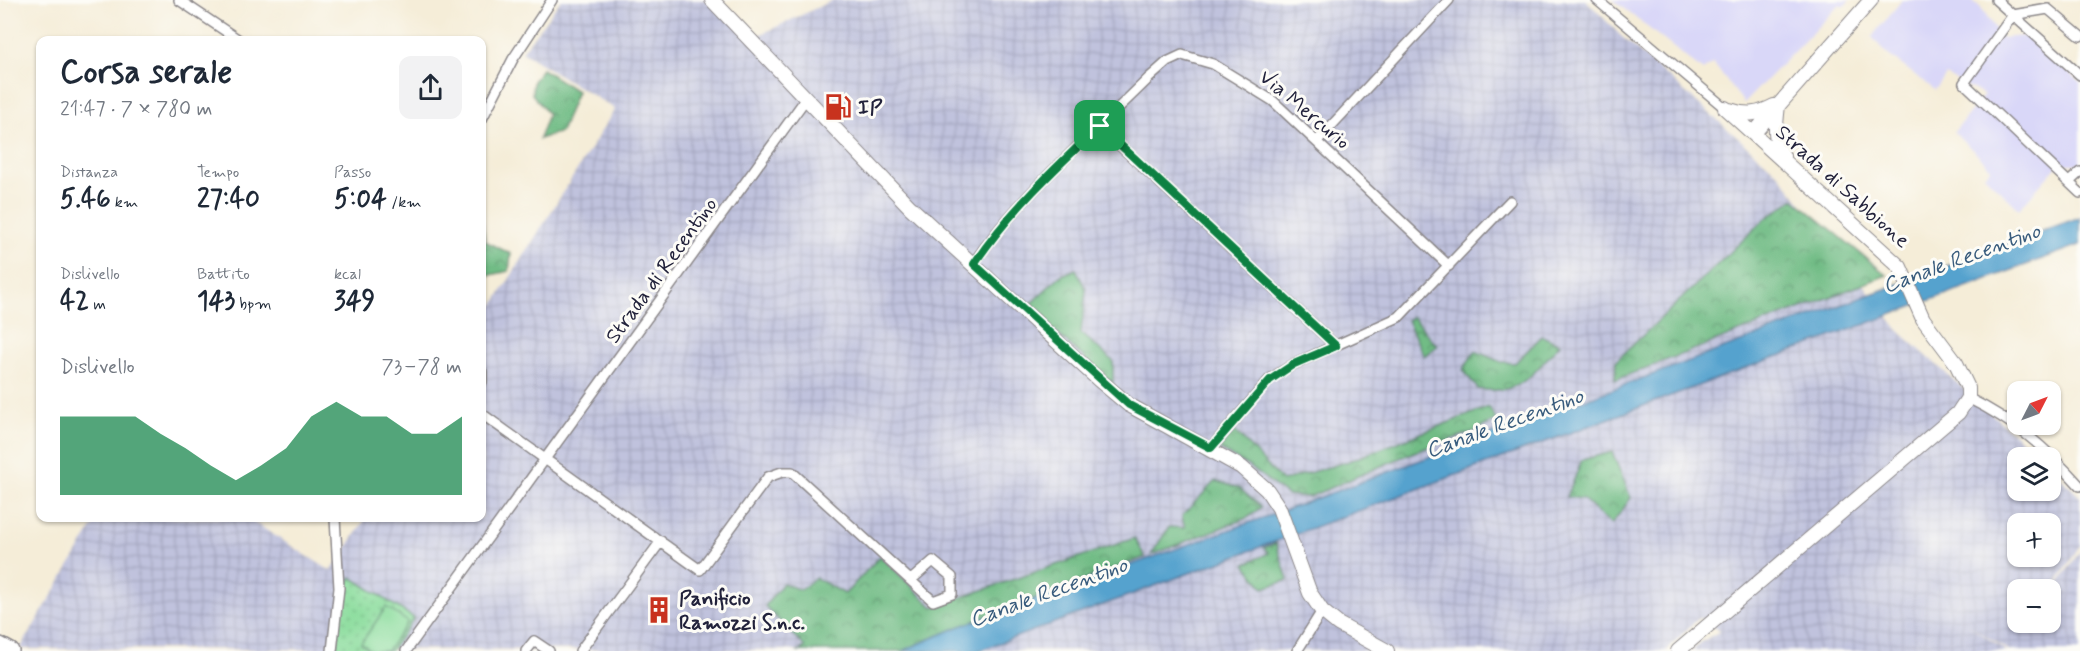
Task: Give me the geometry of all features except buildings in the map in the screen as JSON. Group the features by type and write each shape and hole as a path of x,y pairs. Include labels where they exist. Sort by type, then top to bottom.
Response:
{"main road":[{"path":"712,0 805,100 910,207 1129,405 1211,448 1241,467 1267,490 1279,508 1310,593 1322,611 1338,624 1387,651"},
{"path":"1754,134 1871,0"},
{"path":"1725,108 1743,115 1765,111 1779,103"},
{"path":"1779,103 1775,128 1776,144 1788,165"},
{"name":"Strada di Sabbione","path":"1725,108 1900,267 1919,312 1956,363 1968,388 1968,399"},
{"path":"1678,651 1692,636 1958,413 1968,399"},
{"path":"0,645 11,651"}],"street":[{"path":"179,0 232,36"},
{"path":"486,111 513,59 552,0"},
{"path":"1317,141 1449,0"},
{"name":"Strada di Sabbione","path":"1597,0 1725,108"},
{"path":"1996,0 2080,75"},
{"path":"2080,36 2049,9 2013,15 1964,83 2080,193"},
{"name":"Via Mercurio","path":"974,264 990,239 1035,188 1149,78 1167,62 1182,55 1213,64 1244,81 1273,101 1449,266"},
{"name":"Strada di Recentino","path":"405,651 546,460 805,100"},
{"path":"1100,126 1336,346"},
{"path":"2069,183 2080,172"},
{"path":"1211,448 1270,380 1294,364 1400,317 1510,201"},
{"path":"1968,399 1998,413 2034,438 2080,486"},
{"path":"486,417 700,570 768,477 782,472 792,472 933,601 952,594 952,577 933,561 911,580"},
{"path":"332,651 339,588 335,522"},
{"path":"580,651 661,541"},
{"path":"1297,651 1322,611"},
{"path":"526,651 534,641 549,651"}],"shaded area":[{"path":"561,0 710,0 751,39 833,0 1586,0 1621,36 1778,173 1901,333 2007,428 2007,435 2015,435 2029,447 2007,447 2007,501 2061,501 2061,478 2080,497 2080,545 2059,579 2007,579 2007,633 2061,633 2061,579 2080,551 2080,651 2010,651 1964,622 2007,651 1692,651 1701,642 1720,631 1699,617 1666,651 20,649 96,522 253,522 331,571 363,522 486,522 486,317 615,109 522,52"},
{"path":"1613,0 1850,0 1843,7 1840,4 1744,103 1713,63 1703,71"},
{"path":"1902,0 1972,0 1980,7 2002,38 2023,36 2036,42 2080,83 2080,164 2059,164 2019,209 1984,175 1991,168 1954,132 1984,95 1946,75 1935,90 1887,54 1872,37"}],"green space":[{"path":"542,69 577,91 561,132 539,139 548,114 532,94 533,81"},
{"path":"1794,199 1887,275 1615,380 1616,361 1765,219"},
{"path":"486,242 511,254 509,271 486,276"},
{"path":"1076,269 1086,290 1081,333 1113,361 1113,383 1027,307 1060,276"},
{"path":"1413,317 1437,346 1424,356 1407,320"},
{"path":"1542,336 1560,344 1534,373 1516,385 1506,389 1478,389 1463,370 1475,351 1501,362 1515,363"},
{"path":"1489,407 1496,420 1473,432 1414,452 1309,497 1287,495 1250,467 1219,449 1235,431 1282,481 1349,461"},
{"path":"1612,452 1631,498 1611,525 1583,499 1567,497 1582,460"},
{"path":"1215,481 1239,488 1261,507 1249,517 1151,555 1169,527 1185,528 1182,516"},
{"path":"1135,538 1145,557 958,627 902,651 798,651 805,647 765,606 783,583 800,590 816,578 845,594 880,556 933,607"},
{"path":"1276,543 1288,580 1264,588 1245,564 1269,553 1264,548"},
{"path":"351,577 414,618 391,651 336,651 343,593"},
{"path":"386,607 408,622 387,651 372,651 361,643"}],"water":[{"path":"2080,217 2080,245 978,651 902,651 958,627 1296,506"}],"place":[{"name":"IP","path":"838,107"},
{"name":"Panificio Ramozzi S.n.c.","path":"659,610"}],"route":[{"path":"1100,126 1336,346 1294,364 1270,380 1211,448 1129,405 974,264 990,239 1035,188 1100,126"}],"water label":[{"name":"Canale Recentino","path":"1961,257"},
{"name":"Canale Recentino","path":"1504,422"},
{"name":"Canale Recentino","path":"1048,591"}]}
